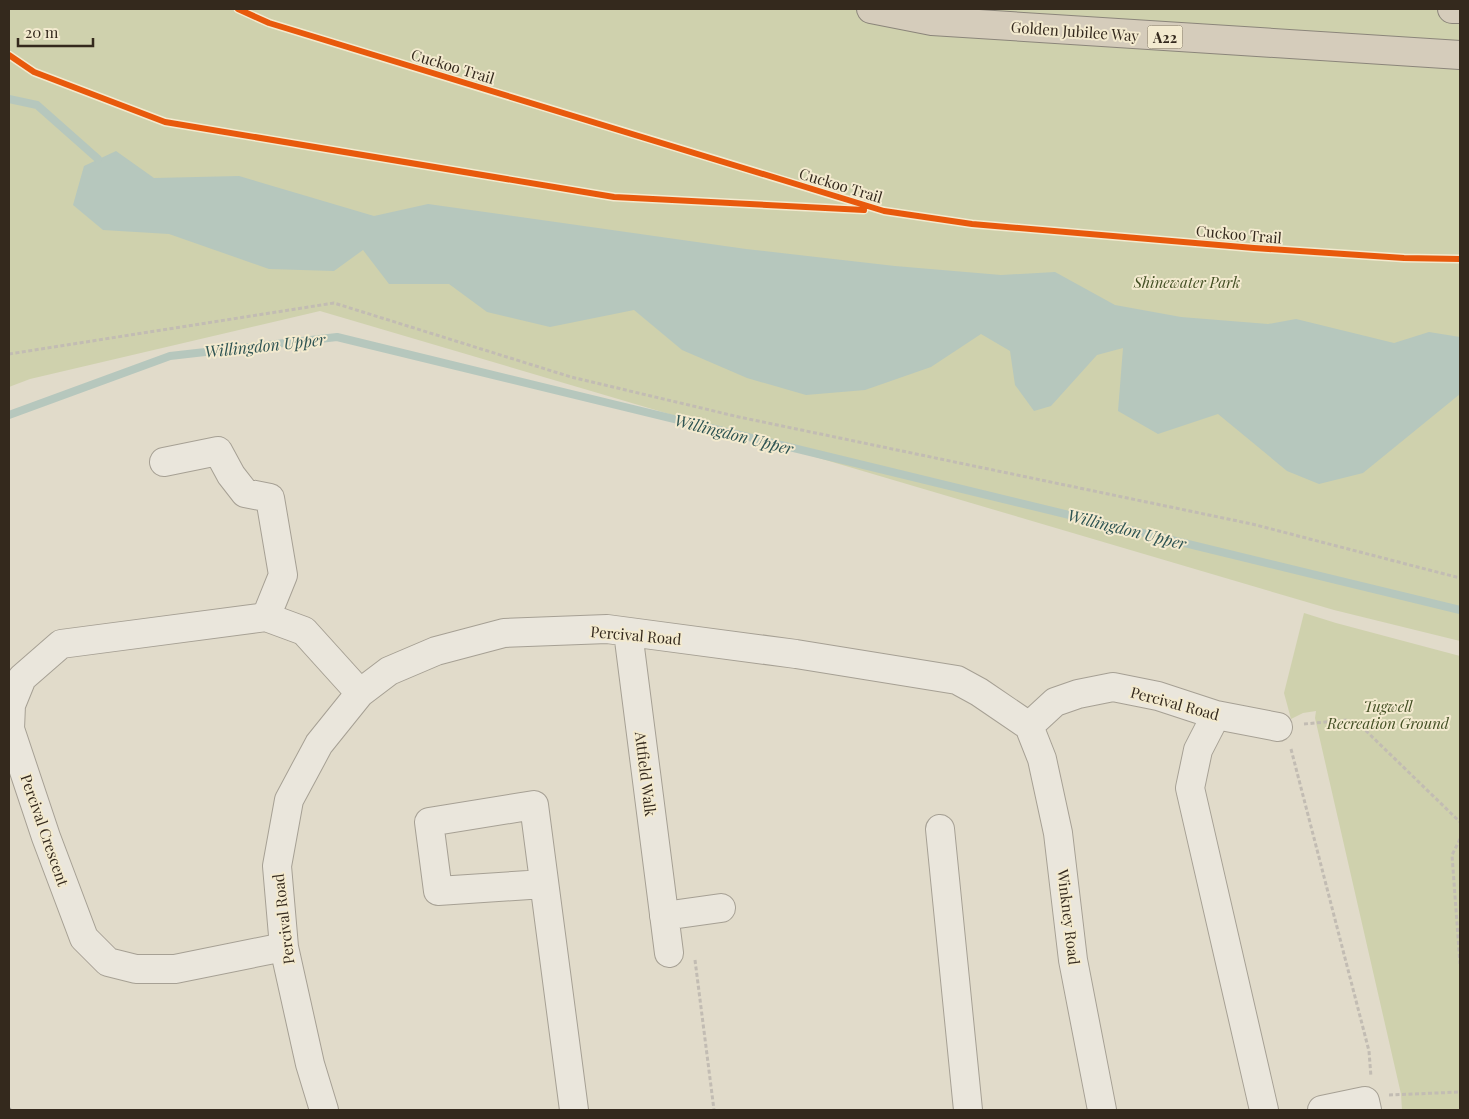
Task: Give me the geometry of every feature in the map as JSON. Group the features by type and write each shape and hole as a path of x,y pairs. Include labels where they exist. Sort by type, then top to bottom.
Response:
{"highway":[{"name":"Golden Jubilee Way","path":"871,9 932,22 1460,54"},
{"path":"1452,9 1460,9"}],"street":[{"path":"164,462 218,451 231,475 245,493 270,498 284,575 266,616"},
{"name":"Percival Crescent","path":"284,947 175,969 136,969 108,962 84,938 46,837 10,729 11,705 22,678 61,644 266,616 304,631 360,693"},
{"name":"Percival Road","path":"324,1110 310,1064 284,947 277,866 289,800 319,744 360,693 389,671 436,651 504,633 607,629 796,654 957,680 979,692 1029,726 1056,702 1078,694 1113,687 1158,696 1216,715 1281,726"},
{"name":"Attfield Walk","path":"628,632 669,953"},
{"path":"1216,715 1198,750 1190,788 1264,1110"},
{"name":"Winkney Road","path":"1029,726 1042,759 1058,833 1073,960 1102,1110"},
{"path":"544,884 438,891 429,822 534,805 574,1110"},
{"path":"940,829 968,1110"},
{"path":"664,916 721,908"},
{"path":"1327,1109 1369,1102"}],"path":[{"path":"9,354 334,303 571,377 739,417 1252,524 1460,578"},
{"path":"1460,822 1360,725 1347,720 1281,726 1369,1051 1369,1102 1460,1092"},
{"path":"1460,839 1452,855 1460,964"},
{"path":"669,953 694,953 714,1110"}],"green space":[{"name":"Shinewater Park","path":"9,9 1460,9 1460,641 1334,610 320,311 30,379 9,387"},
{"name":"Tugwell Recreation Ground","path":"1304,613 1460,656 1460,1110 1402,1110 1401,1094 1315,718 1316,711 1303,713 1291,719 1284,693"}],"shaded area":[{"path":"116,151 154,178 239,176 374,216 428,204 746,249 895,266 1001,275 1055,272 1115,305 1181,317 1268,324 1296,319 1394,343 1429,332 1460,337 1460,394 1363,473 1319,484 1287,471 1218,414 1158,434 1118,411 1123,348 1097,355 1051,406 1034,411 1015,385 1010,351 981,334 931,367 865,390 806,395 747,378 682,350 634,310 550,327 487,312 449,284 389,284 363,250 334,271 269,269 169,234 103,230 73,205 84,166"}],"waterway":[{"path":"9,99 37,105 98,159"},
{"name":"Willingdon Upper","path":"9,415 170,356 337,337 1460,610"}],"cycle path":[{"name":"Cuckoo Trail","path":"238,9 269,23 884,211 972,224 1254,248 1404,258 1460,259"},
{"name":"Cuckoo Trail","path":"9,55 34,72 165,122 614,197 864,210"}]}
